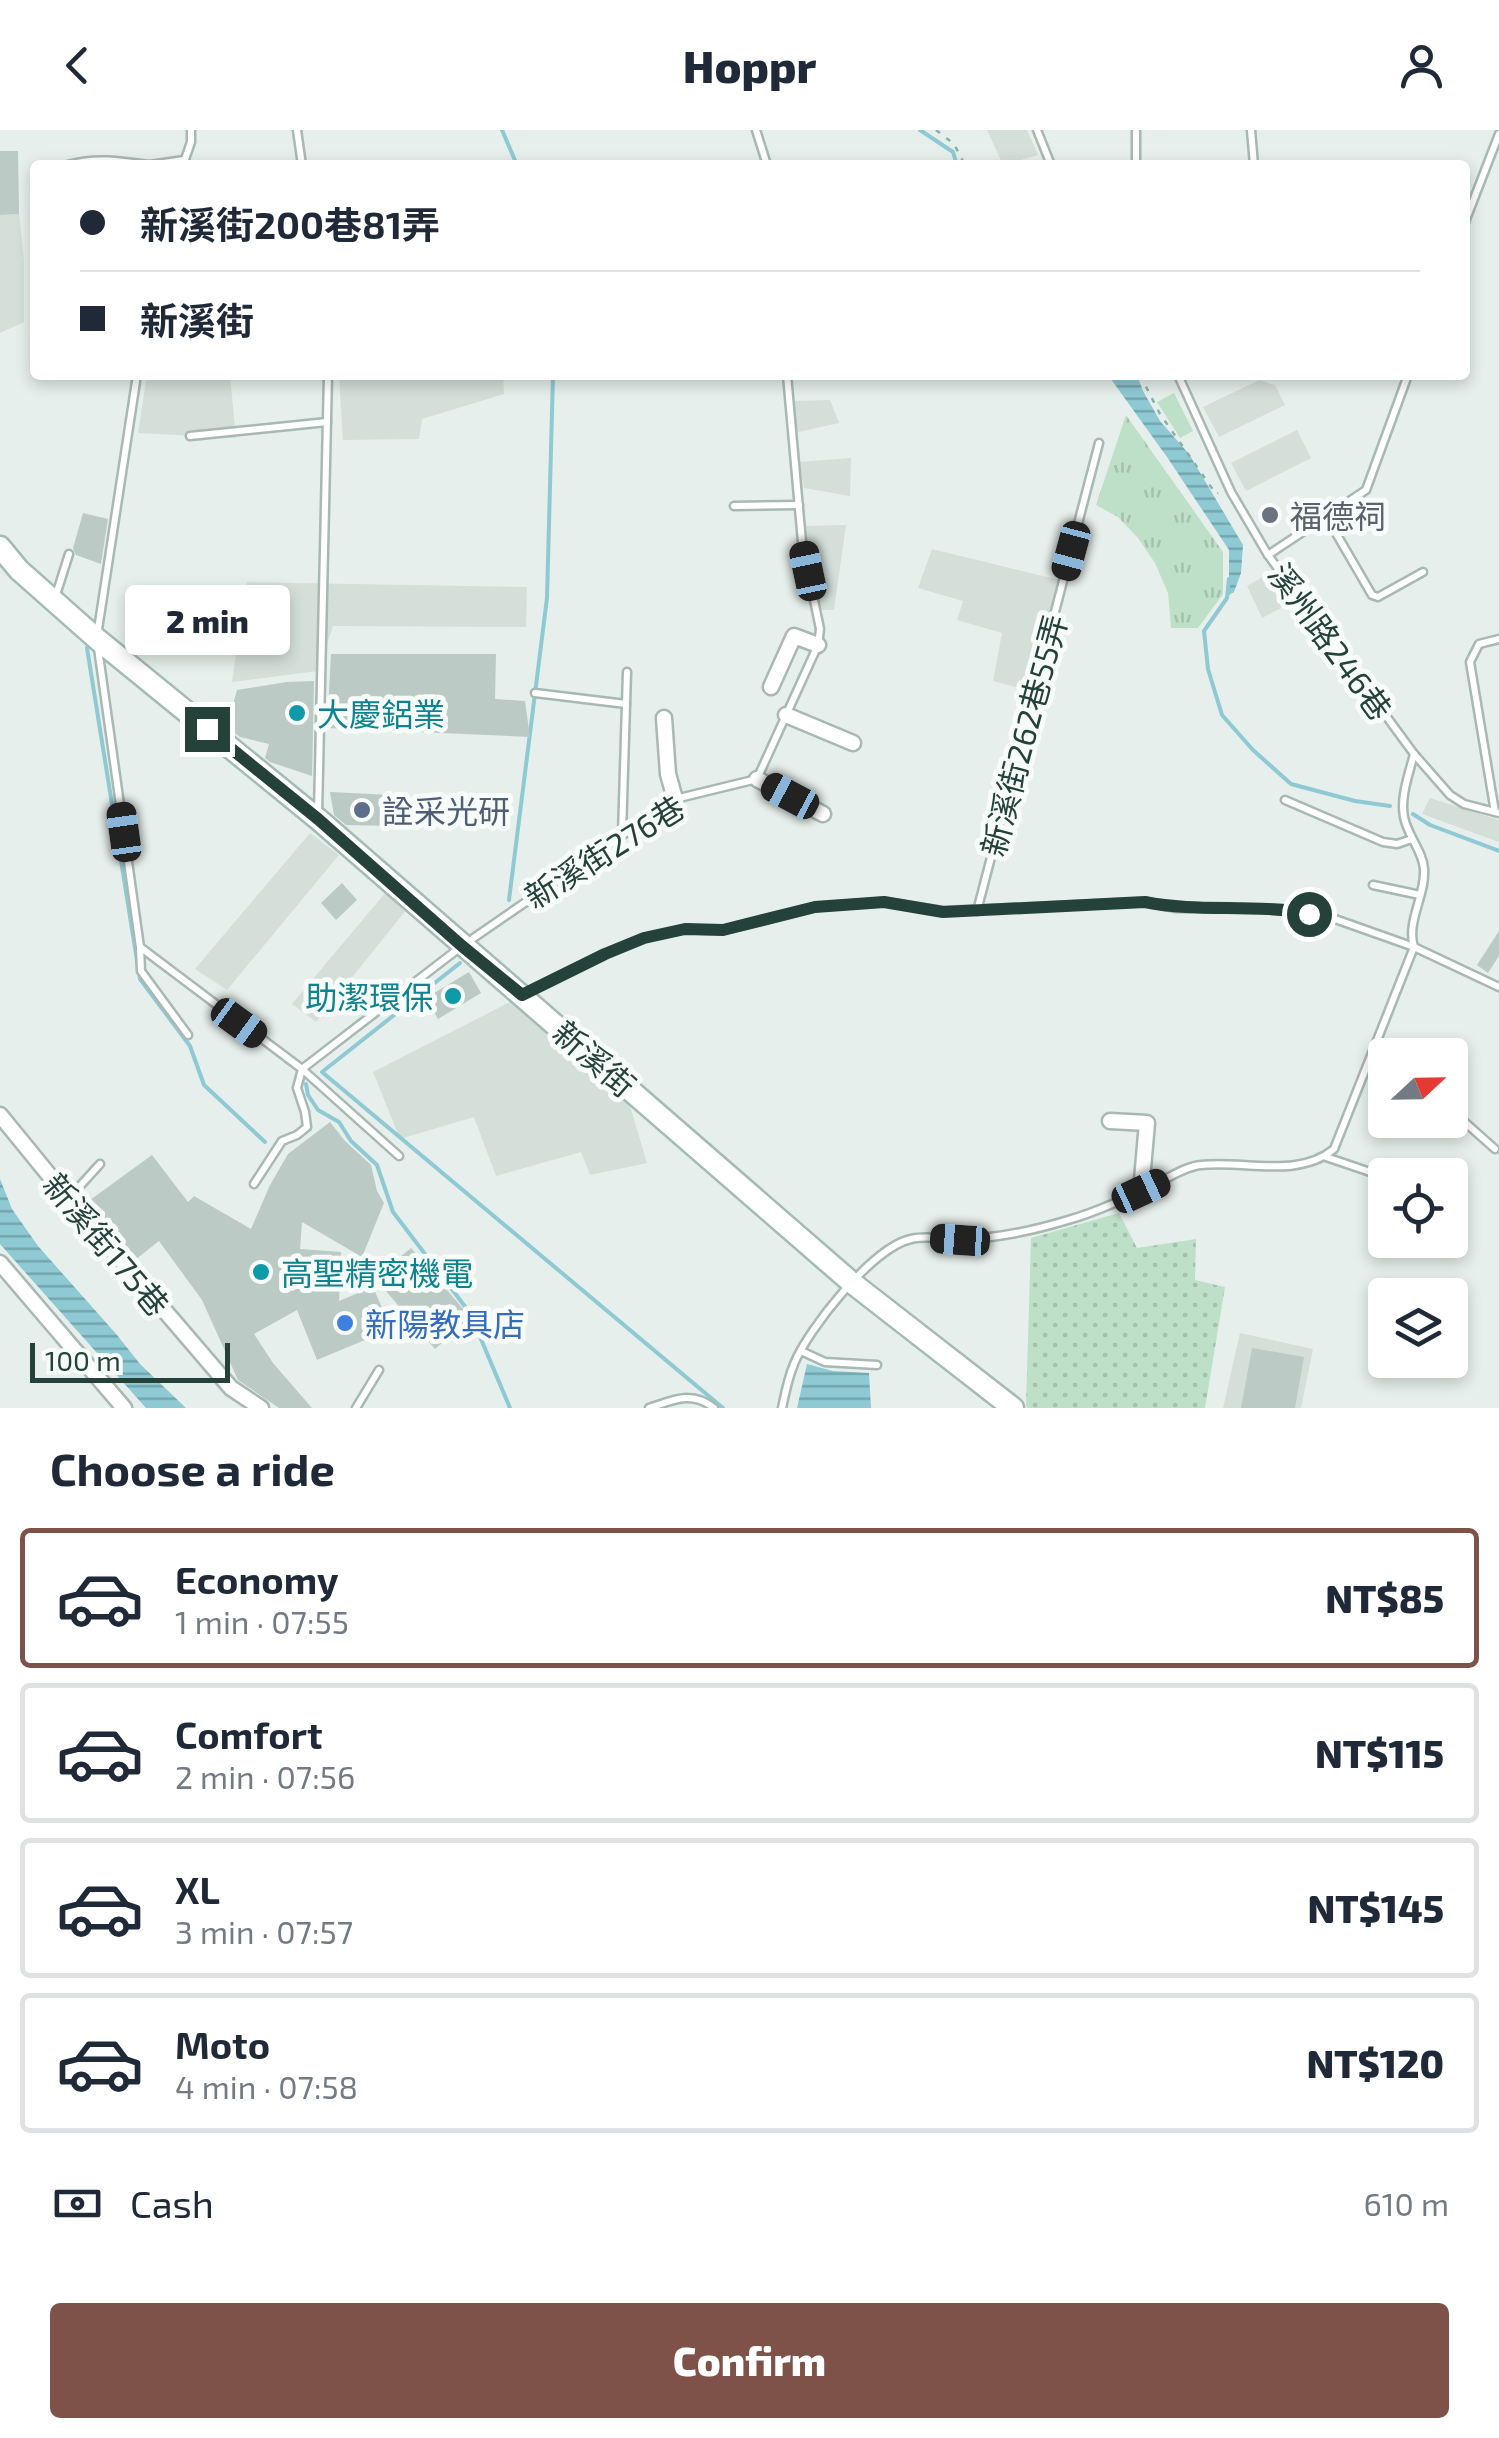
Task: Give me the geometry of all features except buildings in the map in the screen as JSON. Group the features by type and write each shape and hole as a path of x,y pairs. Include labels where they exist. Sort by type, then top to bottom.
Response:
{"street":[{"name":"新溪街","path":"0,547 19,570 97,639 318,819 851,1282 992,1400 1013,1408"},
{"path":"772,687 794,636 818,645"},
{"path":"786,715 852,743"},
{"path":"664,718 668,774 675,798"},
{"path":"756,779 823,814"},
{"name":"新溪街175巷","path":"0,1116 230,1388 262,1408"},
{"path":"1110,1122 1147,1124 1141,1191"},
{"path":"0,1263 124,1408"}],"lane":[{"path":"184,160 191,130"},
{"path":"297,130 301,160"},
{"path":"756,130 765,160"},
{"path":"1037,130 1049,160"},
{"path":"1136,130 1136,160"},
{"path":"1251,130 1254,160"},
{"path":"1470,209 1499,134"},
{"path":"136,380 97,639 141,971 188,1035"},
{"path":"318,819 328,380"},
{"path":"756,779 818,645 820,629 802,542 786,380"},
{"name":"溪州路246巷","path":"1180,380 1229,487 1268,555 1414,754 1450,795 1464,804 1497,812"},
{"path":"1268,555 1366,490 1406,380"},
{"path":"190,436 327,422"},
{"name":"新溪街262巷55弄","path":"977,910 1099,443"},
{"path":"734,506 799,505"},
{"path":"1326,516 1372,595 1378,597 1423,572"},
{"path":"54,601 69,554"},
{"path":"1497,812 1470,662 1479,644 1499,639"},
{"path":"622,835 627,672"},
{"path":"535,693 626,704"},
{"path":"782,1408 794,1363 851,1282 868,1264 908,1239 997,1236 1068,1220 1197,1165 1292,1166 1325,1156 1334,1149 1414,947 1411,936 1424,865 1404,818 1404,796 1414,754"},
{"name":"新溪街276巷","path":"302,1069 462,946 675,798 756,779"},
{"path":"1285,800 1384,842 1412,840"},
{"path":"1373,886 1420,895"},
{"path":"522,995 644,938 685,929 723,930 815,907 884,902 943,912 1145,902 1176,908 1283,908 1335,919 1414,947 1499,987"},
{"path":"140,947 302,1069 399,1156"},
{"path":"254,1184 282,1141 306,1127 296,1088 302,1069"},
{"path":"1468,1125 1495,1150"},
{"path":"1325,1156 1368,1171"},
{"path":"68,1199 100,1164"},
{"path":"801,1351 825,1362 876,1366"},
{"path":"356,1408 379,1370"},
{"path":"649,1408 685,1396 704,1400 714,1408"}],"path":[{"path":"936,130 954,144 962,160"},
{"path":"1143,380 1160,414 1216,494 1229,487"}],"shaded area":[{"path":"987,130 1027,130 1038,155 1001,160"},
{"path":"19,214 24,322 0,333 0,215"},
{"path":"146,380 230,380 236,438 138,433"},
{"path":"339,380 503,380 504,394 422,419 419,439 343,440"},
{"path":"1259,380 1275,385 1285,405 1219,437 1203,407"},
{"path":"830,400 839,423 794,433 793,401"},
{"path":"1297,430 1311,458 1246,491 1231,463"},
{"path":"851,458 850,496 804,488 799,462"},
{"path":"846,525 834,610 820,610 803,526"},
{"path":"932,549 1059,580 1027,690 993,681 1002,633 957,620 963,601 918,588"},
{"path":"1273,571 1292,602 1262,618 1247,586"},
{"path":"247,582 527,587 526,627 333,626 318,671 232,682"},
{"path":"1430,798 1499,820 1499,842 1422,814"},
{"path":"310,833 339,855 227,990 195,969"},
{"path":"386,892 407,909 316,1022 292,1004"},
{"path":"510,1002 556,1037 629,1103 647,1163 590,1175 581,1152 496,1176 474,1117 400,1139 373,1072"},
{"path":"1240,1333 1313,1349 1301,1408 1223,1408"}],"green space":[{"path":"1174,393 1193,431 1180,438 1157,402"},
{"path":"1126,415 1223,552 1223,594 1198,628 1171,628 1168,593 1155,563 1118,517 1096,505"},
{"path":"1119,1213 1137,1248 1196,1239 1195,1280 1225,1287 1205,1408 1028,1408 1031,1238"}],"water":[{"path":"1112,380 1139,380 1160,421 1189,454 1243,545 1241,573 1229,595 1229,550"},
{"path":"0,1179 12,1209 38,1246 140,1364 186,1408 146,1408 0,1244"},
{"path":"807,1364 833,1371 869,1373 871,1408 797,1408"}],"waterway":[{"path":"502,130 515,160"},
{"path":"920,130 953,152 955,160"},
{"path":"509,900 547,598 553,380"},
{"path":"1229,579 1227,598 1204,631 1208,669 1222,715 1291,784 1390,806"},
{"path":"87,648 140,979 190,1046 204,1085 265,1142"},
{"path":"1413,814 1430,825 1499,851"},
{"path":"460,963 322,1072 723,1408"},
{"path":"306,1084 318,1110 339,1122 351,1141 377,1165 393,1212 470,1313 510,1408"}],"place":[{"name":"福德祠","path":"1270,515"},
{"name":"大慶鋁業","path":"297,713"},
{"name":"詮采光研","path":"362,810"},
{"name":"助潔環保","path":"453,996"},
{"name":"高聖精密機電","path":"261,1272"},
{"name":"新陽教具店","path":"345,1323"}],"route":[{"path":"207,729 522,995 644,938 685,929 723,930 815,907 884,902 943,912 1145,902 1176,908 1283,908 1309,914"}]}
